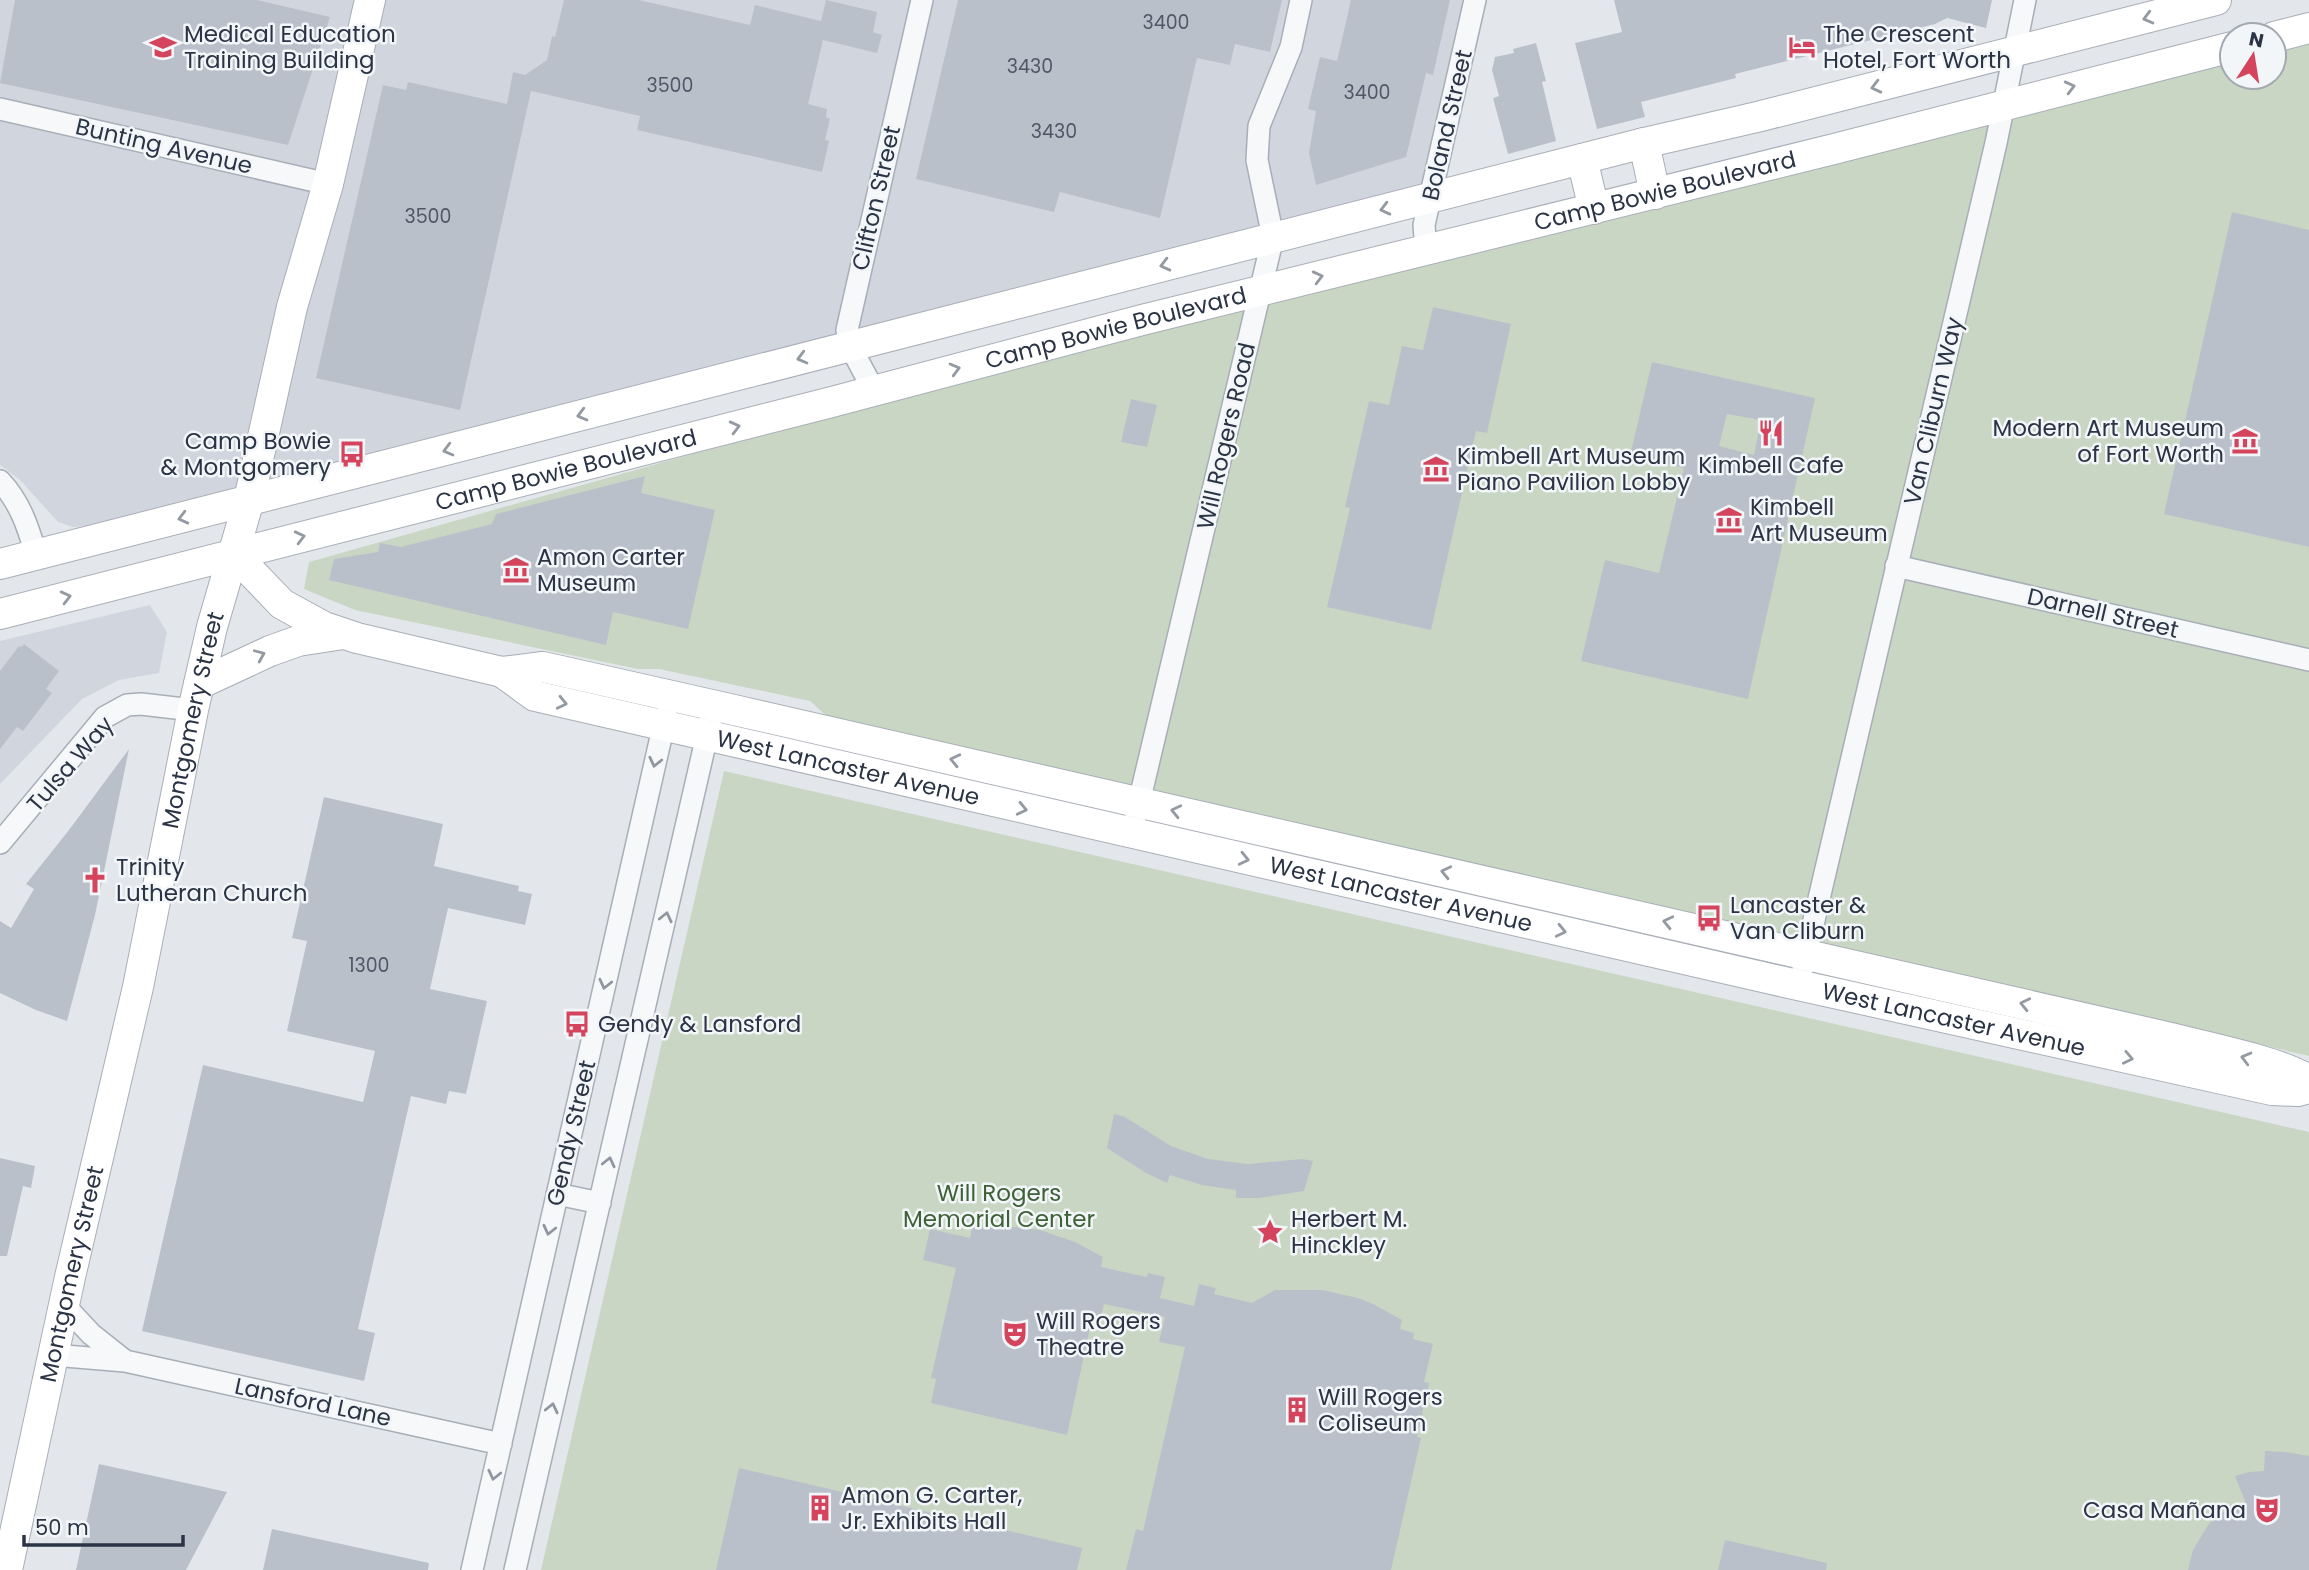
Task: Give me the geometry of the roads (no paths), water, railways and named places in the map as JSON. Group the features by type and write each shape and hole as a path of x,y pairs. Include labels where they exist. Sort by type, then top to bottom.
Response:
{"main road":[{"name":"Montgomery Street","path":"7,1570 9,1517 53,1355 138,987 212,626 249,500 292,307 328,184 370,0"},
{"name":"Camp Bowie Boulevard","path":"0,564 1273,237 2216,0"},
{"path":"2288,33 2309,28"},
{"name":"Camp Bowie Boulevard","path":"0,614 1143,320 1655,194 2218,51"},
{"path":"1644,143 1655,194"},
{"path":"1582,159 1594,209"},
{"name":"West Lancaster Avenue","path":"234,554 282,604 324,627 344,634 502,672 543,667 1806,953 2171,1038 2302,1074 2309,1081"},
{"path":"196,697 255,657 289,644 344,634"},
{"name":"West Lancaster Avenue","path":"502,672 535,696 1132,834 2272,1090 2298,1091 2309,1088"}],"street":[{"name":"Clifton Street","path":"874,391 850,346 847,330 922,0"},
{"name":"Will Rogers Road","path":"1132,834 1273,237 1256,160 1259,126 1291,47 1301,0"},
{"name":"Boland Street","path":"1426,250 1424,225 1475,0"},
{"name":"Van Cliburn Way","path":"1798,985 2004,105 2025,0"},
{"name":"Bunting Avenue","path":"0,109 328,184"},
{"path":"0,481 12,494 25,520 36,554"},
{"name":"Darnell Street","path":"1896,566 2309,660"},
{"name":"Gendy Street","path":"472,1570 671,695"},
{"name":"Tulsa Way","path":"0,843 105,717 127,705 196,697"},
{"name":"Gendy Street","path":"515,1570 714,705"},
{"path":"557,1194 600,1203"},
{"name":"Lansford Lane","path":"64,1305 91,1334 125,1361"},
{"name":"Lansford Lane","path":"53,1355 125,1361 501,1444"}],"place":[{"name":"Medical Education Training Building","path":"163,47"},
{"name":"The Crescent Hotel, Fort Worth","path":"1802,47"},
{"name":"Kimbell Cafe","path":"1771,433"},
{"name":"Modern Art Museum of Fort Worth","path":"2245,441"},
{"name":"Camp Bowie & Montgomery","path":"352,454"},
{"name":"Kimbell Art Museum Piano Pavilion Lobby","path":"1436,469"},
{"name":"Kimbell Art Museum","path":"1729,520"},
{"name":"Amon Carter Museum","path":"516,570"},
{"name":"Trinity Lutheran Church","path":"95,880"},
{"name":"Lancaster & Van Cliburn","path":"1709,918"},
{"name":"Gendy & Lansford","path":"577,1024"},
{"name":"Herbert M. Hinckley","path":"1270,1232"},
{"name":"Will Rogers Theatre","path":"1015,1334"},
{"name":"Will Rogers Coliseum","path":"1297,1410"},
{"name":"Amon G. Carter, Jr. Exhibits Hall","path":"820,1508"},
{"name":"Casa Mañana","path":"2267,1510"}],"park label":[{"name":"Will Rogers Memorial Center","path":"999,1206"}]}
